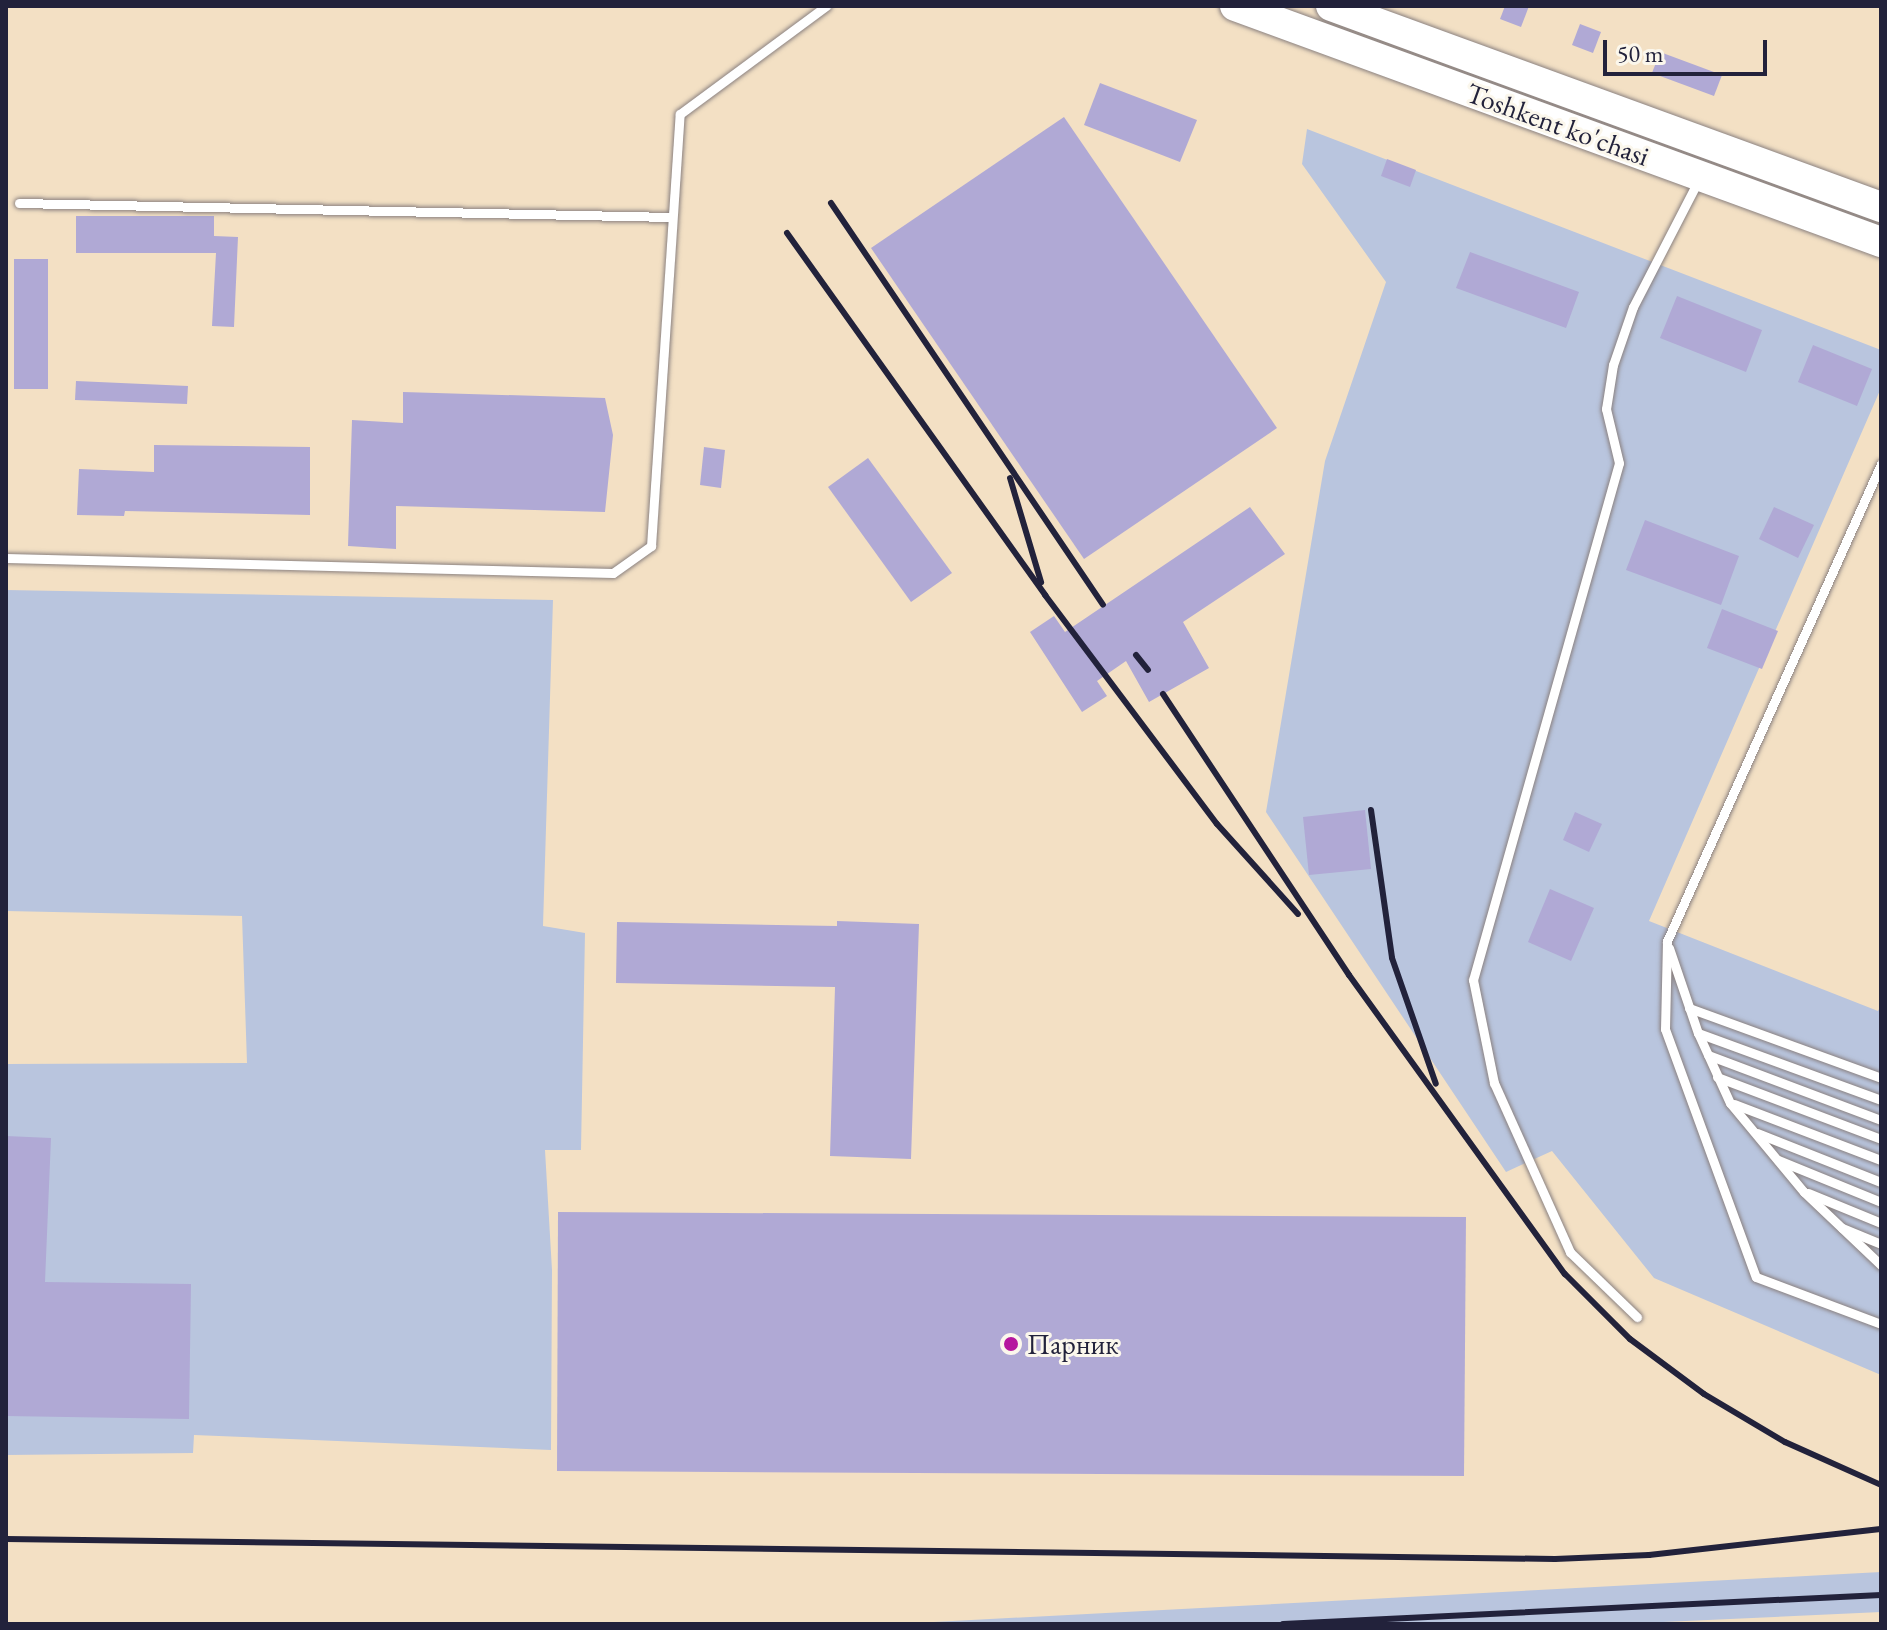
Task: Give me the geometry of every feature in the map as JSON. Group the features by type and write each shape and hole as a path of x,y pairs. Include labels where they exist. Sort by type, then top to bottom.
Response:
{"main road":[{"name":"Toshkent ko'chasi","path":"1235,6 1881,242"},
{"name":"Toshkent ko'chasi","path":"1331,6 1881,207"}],"lane":[{"path":"6,558 613,573 651,546 680,114 826,6"},
{"path":"1637,1317 1570,1252 1494,1083 1473,980 1619,463 1606,409 1613,365 1633,307 1701,176"},
{"path":"19,203 671,217"},
{"path":"1881,464 1667,941 1665,1029 1756,1277 1881,1324"},
{"path":"1667,941 1698,1033 1730,1103 1804,1192 1835,1225 1881,1265"},
{"path":"1689,1008 1881,1078"},
{"path":"1698,1033 1881,1100"},
{"path":"1708,1055 1881,1120"},
{"path":"1717,1077 1881,1139"},
{"path":"1730,1103 1881,1160"},
{"path":"1754,1132 1881,1182"},
{"path":"1775,1159 1881,1202"},
{"path":"1804,1192 1881,1223"},
{"path":"1835,1225 1881,1244"}],"shaded area":[{"path":"1307,129 1881,350 1881,388 1649,921 1878,1011 1881,1005 1881,1375 1654,1278 1552,1151 1506,1172 1266,812 1325,461 1386,282 1302,164"},
{"path":"6,590 553,600 543,926 585,933 581,1150 545,1150 552,1270 551,1450 194,1435 193,1453 6,1455 6,1064 247,1063 242,916 6,911"},
{"path":"1881,1572 1881,1612 1619,1624 896,1624"}],"building":[{"path":"1505,6 1529,6 1521,27 1500,19"},
{"path":"1580,24 1601,32 1593,53 1572,45"},
{"path":"1660,52 1722,75 1714,96 1652,73"},
{"path":"1100,83 1197,120 1180,162 1084,125"},
{"path":"1064,117 1277,428 1084,559 871,248"},
{"path":"1387,159 1416,170 1410,187 1381,176"},
{"path":"76,216 214,216 214,236 238,237 234,327 212,326 216,253 76,253"},
{"path":"1470,252 1579,292 1566,328 1456,288"},
{"path":"14,259 48,259 48,389 14,389"},
{"path":"1677,296 1762,330 1746,372 1660,338"},
{"path":"1813,345 1872,369 1857,406 1798,382"},
{"path":"76,381 188,386 187,404 75,400"},
{"path":"403,392 605,398 613,435 605,512 396,506 396,549 348,546 352,420 403,423"},
{"path":"154,445 310,447 310,515 125,511 124,516 77,515 79,469 154,472"},
{"path":"704,447 725,450 721,488 700,485"},
{"path":"868,458 952,573 911,602 828,487"},
{"path":"1250,507 1285,554 1183,622 1209,668 1149,702 1126,661 1097,681 1107,696 1082,712 1030,632 1054,616 1065,632"},
{"path":"1774,507 1814,525 1798,558 1759,539"},
{"path":"1645,520 1739,556 1721,605 1626,570"},
{"path":"1722,609 1778,631 1762,669 1707,648"},
{"path":"1365,810 1371,869 1309,875 1303,817"},
{"path":"1575,812 1602,824 1589,852 1563,840"},
{"path":"1550,889 1594,908 1571,961 1528,942"},
{"path":"837,921 919,924 911,1159 830,1156 835,987 616,983 617,922 837,926"},
{"path":"6,1136 51,1138 45,1282 191,1284 189,1419 6,1416"},
{"name":"Парник","path":"558,1212 1466,1217 1464,1476 557,1471"}],"railway":[{"path":"831,203 1103,605"},
{"path":"787,233 1045,595 1217,824 1298,914"},
{"path":"1010,478 1041,582"},
{"path":"1136,655 1148,670"},
{"path":"1163,694 1349,975 1565,1274 1630,1339 1704,1394 1785,1442 1881,1485"},
{"path":"1371,810 1392,958 1436,1084"},
{"path":"6,1539 1555,1559 1649,1555 1881,1529"},
{"path":"1283,1624 1881,1595"}],"place":[{"name":"Парник","path":"1011,1344"}]}
